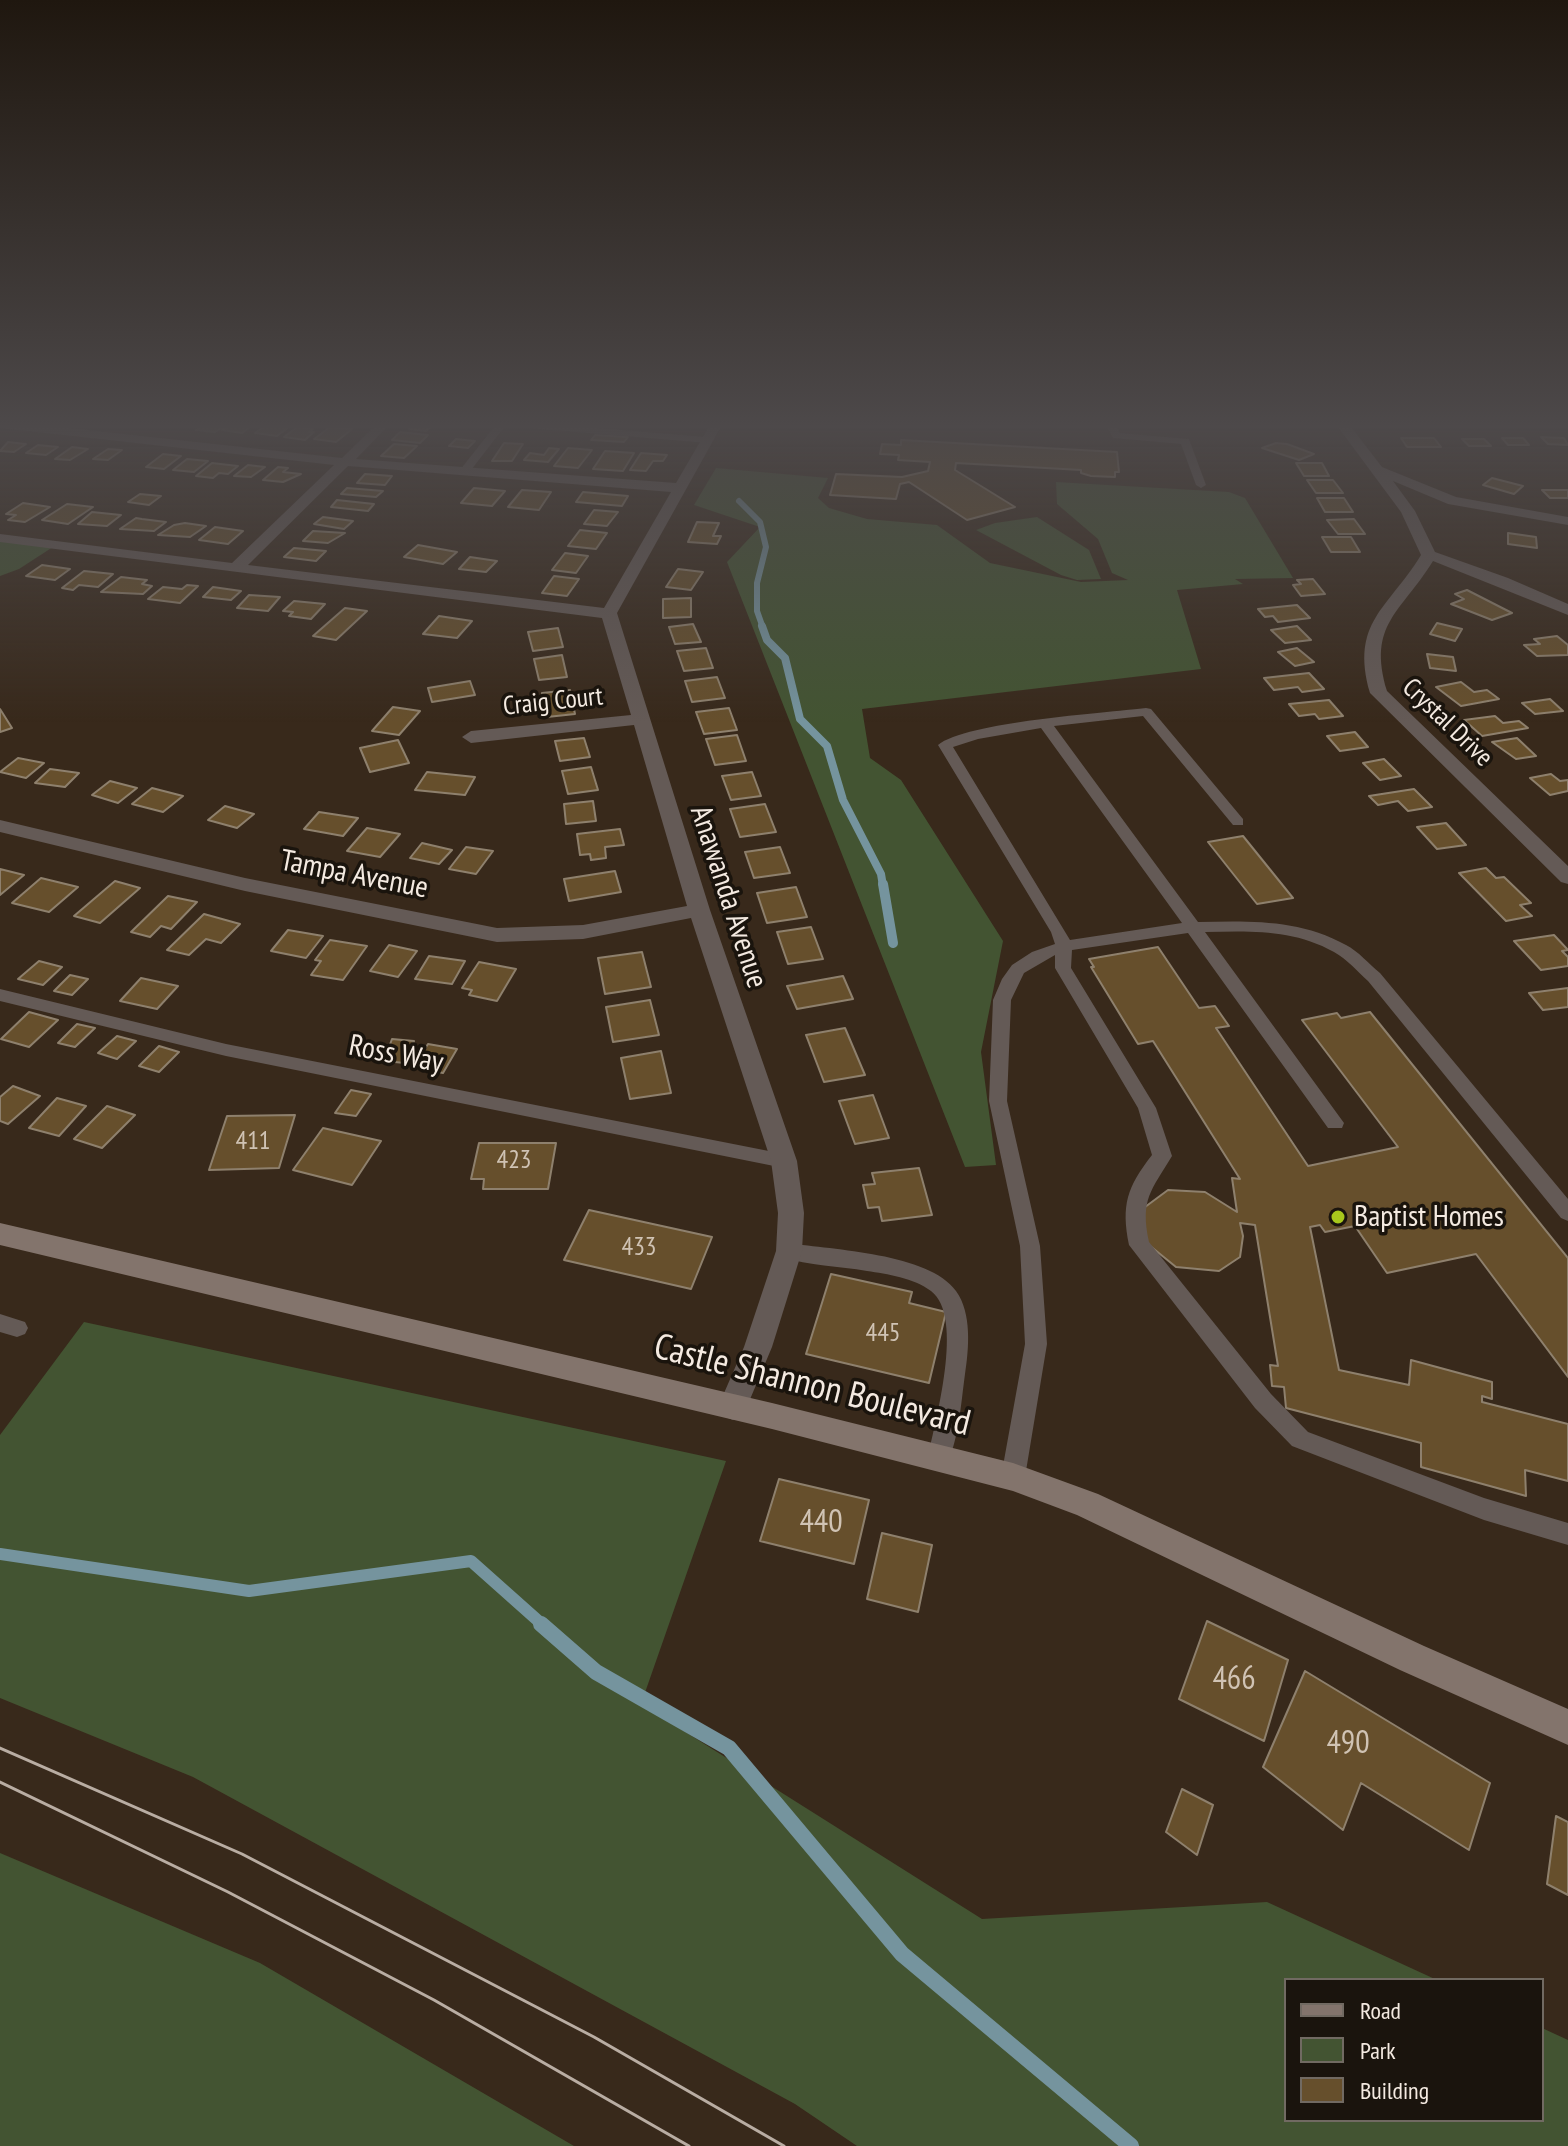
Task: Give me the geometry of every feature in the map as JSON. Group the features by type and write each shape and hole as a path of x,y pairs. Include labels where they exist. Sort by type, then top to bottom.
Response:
{"street":[{"path":"237,567 282,523"},
{"path":"0,538 580,612 609,613 659,523"},
{"path":"1414,523 1429,555 1502,581 1568,610"},
{"name":"Crystal Drive","path":"1429,555 1419,574 1380,622 1370,643 1370,669 1379,693 1568,878"},
{"name":"Anawanda Avenue","path":"609,613 699,910 784,1161 791,1213 789,1251 758,1347 733,1407"},
{"name":"Craig Court","path":"471,737 641,719"},
{"name":"Tampa Avenue","path":"0,826 367,910 511,936 591,930 699,910"},
{"name":"Castle Shannon Boulevard","path":"2,1238 733,1407 1013,1477 1087,1504 1412,1658 1568,1727"}],"lane":[{"path":"1238,822 1146,712 1045,723 975,735 945,745 1059,932 1064,946 1063,968 1147,1108 1162,1156 1137,1189 1132,1215 1139,1245 1263,1401 1300,1439 1484,1509 1568,1534"},
{"path":"1045,723 1335,1123"},
{"path":"1013,1477 1036,1344 1030,1246 998,1101 1002,1000 1010,979 1018,969 1038,956 1064,946 1191,927 1269,926 1295,930 1342,949 1374,977 1568,1213"},
{"name":"Ross Way","path":"0,995 226,1050 784,1161"},
{"path":"789,1251 905,1271 941,1285 955,1304 957,1353 939,1457"}],"green space":[{"path":"748,523 937,525 990,563 1081,582 1128,580 1112,573 1098,539 1079,523 1260,523 1293,578 1235,579 1243,584 1177,590 1201,669 862,709 870,758 901,780 1003,941 981,1052 996,1165 965,1167 727,562 760,527"},
{"path":"995,523 1047,523 1089,550 1101,579 1077,580 1061,575 976,530"},
{"path":"0,538 56,545 19,569 0,576"},
{"path":"84,1322 726,1461 641,1704 982,1919 1267,1902 1433,1978 1284,1978 1284,2122 1544,2122 1544,2029 1568,2040 1568,2146 857,2146 795,2104 193,1777 0,1698 0,1435"},
{"path":"0,1853 260,1963 574,2146 0,2146"}],"building":[{"path":"79,523 111,523 107,526"},
{"path":"129,523 164,523 154,531 120,529"},
{"path":"315,523 351,523 344,529"},
{"path":"585,523 609,523 607,526"},
{"path":"696,523 719,523 713,536 721,536 717,544 688,542"},
{"path":"1329,523 1357,523 1365,534 1338,534"},
{"path":"174,525 206,526 190,537 158,535"},
{"path":"215,527 243,531 228,544 199,540"},
{"path":"580,530 607,533 596,549 568,546"},
{"path":"313,531 345,533 328,543 303,541"},
{"path":"1508,533 1536,537 1537,548 1508,544"},
{"path":"1322,537 1351,537 1360,552 1331,552"},
{"path":"418,545 457,552 443,564 404,557"},
{"path":"294,548 326,551 316,561 284,557"},
{"path":"565,553 588,556 576,573 552,570"},
{"path":"470,557 497,561 486,572 459,569"},
{"path":"42,565 70,569 55,580 26,576"},
{"path":"678,569 703,572 691,590 666,587"},
{"path":"84,571 113,574 98,587 79,585 73,590 62,588"},
{"path":"554,576 579,579 567,596 542,593"},
{"path":"121,577 147,580 142,584 152,586 143,594 101,592"},
{"path":"1313,579 1325,594 1301,596 1293,585 1301,584 1297,580"},
{"path":"187,585 198,586 180,603 148,599 163,587 182,589"},
{"path":"213,587 241,591 231,600 203,597"},
{"path":"1467,590 1512,613 1492,620 1451,604 1464,599 1455,594"},
{"path":"249,595 280,597 268,611 237,608"},
{"path":"691,598 691,617 663,618 663,599"},
{"path":"294,601 325,604 311,619 289,616 293,612 283,611"},
{"path":"1297,605 1310,618 1278,622 1273,616 1265,617 1258,609"},
{"path":"345,608 367,611 336,640 313,636"},
{"path":"439,616 472,621 457,638 423,634"},
{"path":"1437,623 1462,629 1455,641 1430,634"},
{"path":"693,624 701,642 675,644 669,627"},
{"path":"1297,626 1311,640 1285,643 1271,630"},
{"path":"558,628 563,647 533,651 528,632"},
{"path":"1557,636 1568,645 1568,655 1537,656 1524,645 1540,644 1534,639"},
{"path":"706,648 713,668 684,671 677,651"},
{"path":"1297,648 1314,662 1295,666 1278,652"},
{"path":"1427,654 1453,657 1456,671 1430,668"},
{"path":"562,655 567,677 539,680 534,659"},
{"path":"1309,673 1324,689 1302,692 1298,687 1274,690 1264,678"},
{"path":"717,677 725,698 692,702 685,681"},
{"path":"470,681 475,695 432,702 428,688"},
{"path":"1461,682 1474,692 1487,690 1499,699 1461,706 1436,687"},
{"path":"570,690 575,714 547,717 542,693"},
{"path":"1550,699 1563,711 1535,714 1522,703"},
{"path":"1329,700 1343,716 1319,719 1315,714 1299,716 1289,704"},
{"path":"393,707 420,711 399,735 372,731"},
{"path":"729,708 737,730 704,734 696,712"},
{"path":"0,709 12,728 0,732"},
{"path":"1495,716 1503,723 1519,721 1528,728 1482,736 1464,720"},
{"path":"1355,732 1368,747 1340,751 1327,736"},
{"path":"737,735 746,761 715,765 706,739"},
{"path":"584,738 590,757 560,761 555,741"},
{"path":"1517,738 1536,756 1516,759 1492,742"},
{"path":"398,740 409,763 370,772 360,748"},
{"path":"18,758 44,763 26,778 0,772"},
{"path":"1384,759 1401,776 1380,780 1363,763"},
{"path":"591,767 598,790 568,794 562,771"},
{"path":"50,769 79,773 65,787 35,783"},
{"path":"427,772 475,777 465,795 415,790"},
{"path":"752,772 761,796 731,800 722,776"},
{"path":"1551,774 1560,781 1568,780 1568,791 1550,795 1530,778"},
{"path":"110,781 137,788 118,803 92,795"},
{"path":"152,788 183,796 163,812 132,804"},
{"path":"1414,789 1432,807 1408,811 1398,801 1378,805 1369,796"},
{"path":"593,801 596,821 566,824 564,804"},
{"path":"765,804 776,832 740,837 730,809"},
{"path":"225,806 254,814 237,828 208,820"},
{"path":"319,812 358,818 343,836 304,829"},
{"path":"1446,823 1466,845 1437,849 1417,827"},
{"path":"367,828 400,834 380,857 347,851"},
{"path":"620,829 624,845 605,847 606,858 591,860 590,854 580,855 577,834"},
{"path":"1243,836 1293,898 1257,904 1208,842"},
{"path":"422,843 452,850 439,864 410,858"},
{"path":"466,847 493,851 476,874 449,869"},
{"path":"780,847 790,873 754,878 745,852"},
{"path":"1486,868 1496,878 1504,877 1531,903 1520,905 1532,916 1506,921 1459,873"},
{"path":"0,869 24,875 0,895"},
{"path":"615,871 621,892 569,901 564,879"},
{"path":"41,878 78,887 49,912 12,903"},
{"path":"115,881 140,888 100,923 74,916"},
{"path":"796,887 807,917 767,923 757,893"},
{"path":"168,896 197,902 171,929 161,926 150,937 131,932"},
{"path":"204,914 240,924 221,943 206,939 189,955 167,950"},
{"path":"811,927 823,959 788,964 777,932"},
{"path":"288,930 323,936 306,958 271,951"},
{"path":"1554,935 1568,950 1562,951 1568,957 1568,966 1541,970 1514,941"},
{"path":"330,940 367,946 343,980 311,975 321,961 315,960"},
{"path":"389,945 417,951 398,977 370,971"},
{"name":"Baptist Homes","path":"1158,947 1199,1008 1215,1006 1229,1026 1216,1028 1308,1166 1398,1147 1302,1020 1337,1013 1341,1018 1370,1012 1568,1258 1568,1377 1476,1254 1387,1273 1355,1226 1325,1232 1320,1225 1310,1227 1339,1370 1409,1385 1411,1360 1492,1382 1492,1399 1482,1396 1482,1402 1568,1424 1568,1481 1525,1470 1526,1496 1421,1467 1421,1443 1286,1408 1284,1387 1272,1386 1270,1365 1278,1366 1255,1225 1240,1223 1243,1236 1240,1257 1219,1271 1176,1267 1144,1241 1141,1210 1168,1190 1205,1192 1237,1212 1232,1178 1240,1179 1153,1041 1138,1044 1089,959"},
{"path":"642,952 651,987 605,994 598,958"},
{"path":"429,956 465,961 452,984 415,979"},
{"path":"39,961 62,967 43,985 18,979"},
{"path":"479,962 516,969 497,1001 469,995 472,990 462,988"},
{"path":"70,975 88,979 72,995 54,991"},
{"path":"843,976 853,999 797,1009 787,986"},
{"path":"141,978 178,986 157,1009 120,1001"},
{"path":"1568,988 1568,1007 1543,1010 1529,993"},
{"path":"650,1000 659,1035 613,1042 606,1007"},
{"path":"29,1012 58,1020 29,1047 1,1039"},
{"path":"77,1024 95,1028 75,1047 58,1043"},
{"path":"845,1028 865,1075 824,1082 806,1035"},
{"path":"117,1036 136,1041 117,1059 98,1053"},
{"path":"392,1039 414,1041 405,1063 384,1061"},
{"path":"428,1044 457,1049 443,1073 413,1067"},
{"path":"159,1046 179,1052 159,1072 139,1066"},
{"path":"661,1051 671,1093 630,1099 621,1058"},
{"path":"13,1086 40,1096 8,1124 0,1121 0,1097"},
{"path":"351,1090 371,1094 356,1116 335,1113"},
{"path":"873,1095 889,1138 855,1144 839,1101"},
{"path":"57,1098 86,1106 59,1136 29,1128"},
{"path":"107,1106 135,1115 102,1148 74,1139"},
{"path":"295,1115 279,1168 209,1170 227,1116"},
{"path":"323,1128 381,1141 352,1185 293,1170"},
{"path":"479,1143 556,1143 548,1189 483,1189 484,1179 471,1179"},
{"path":"919,1168 932,1215 882,1221 879,1207 868,1208 863,1185 875,1184 872,1173"},
{"path":"589,1210 712,1237 691,1289 564,1260"},
{"path":"831,1274 912,1292 909,1303 946,1312 929,1383 806,1354"},
{"path":"779,1479 869,1500 854,1564 760,1541"},
{"path":"882,1533 932,1545 918,1612 867,1599"},
{"path":"1207,1621 1288,1660 1264,1741 1179,1699"},
{"path":"1305,1671 1490,1783 1469,1850 1361,1783 1343,1830 1263,1767"},
{"path":"1182,1789 1213,1805 1197,1855 1166,1832"},
{"path":"1556,1816 1568,1822 1568,1895 1547,1884"}],"waterway":[{"path":"760,523 766,547 757,583 757,611 763,628"},
{"path":"762,626 767,640 785,658 800,719 827,746 843,800 881,874 883,886"},
{"path":"883,884 893,943"},
{"path":"0,1554 249,1591 471,1561 544,1626"},
{"path":"541,1624 596,1672 729,1748 902,1954 1131,2146"}],"tram line":[{"path":"0,1748 242,1854 594,2037 784,2146"},
{"path":"0,1782 228,1892 434,2000 689,2146"}],"place":[{"name":"Baptist Homes","path":"1338,1217"}]}
